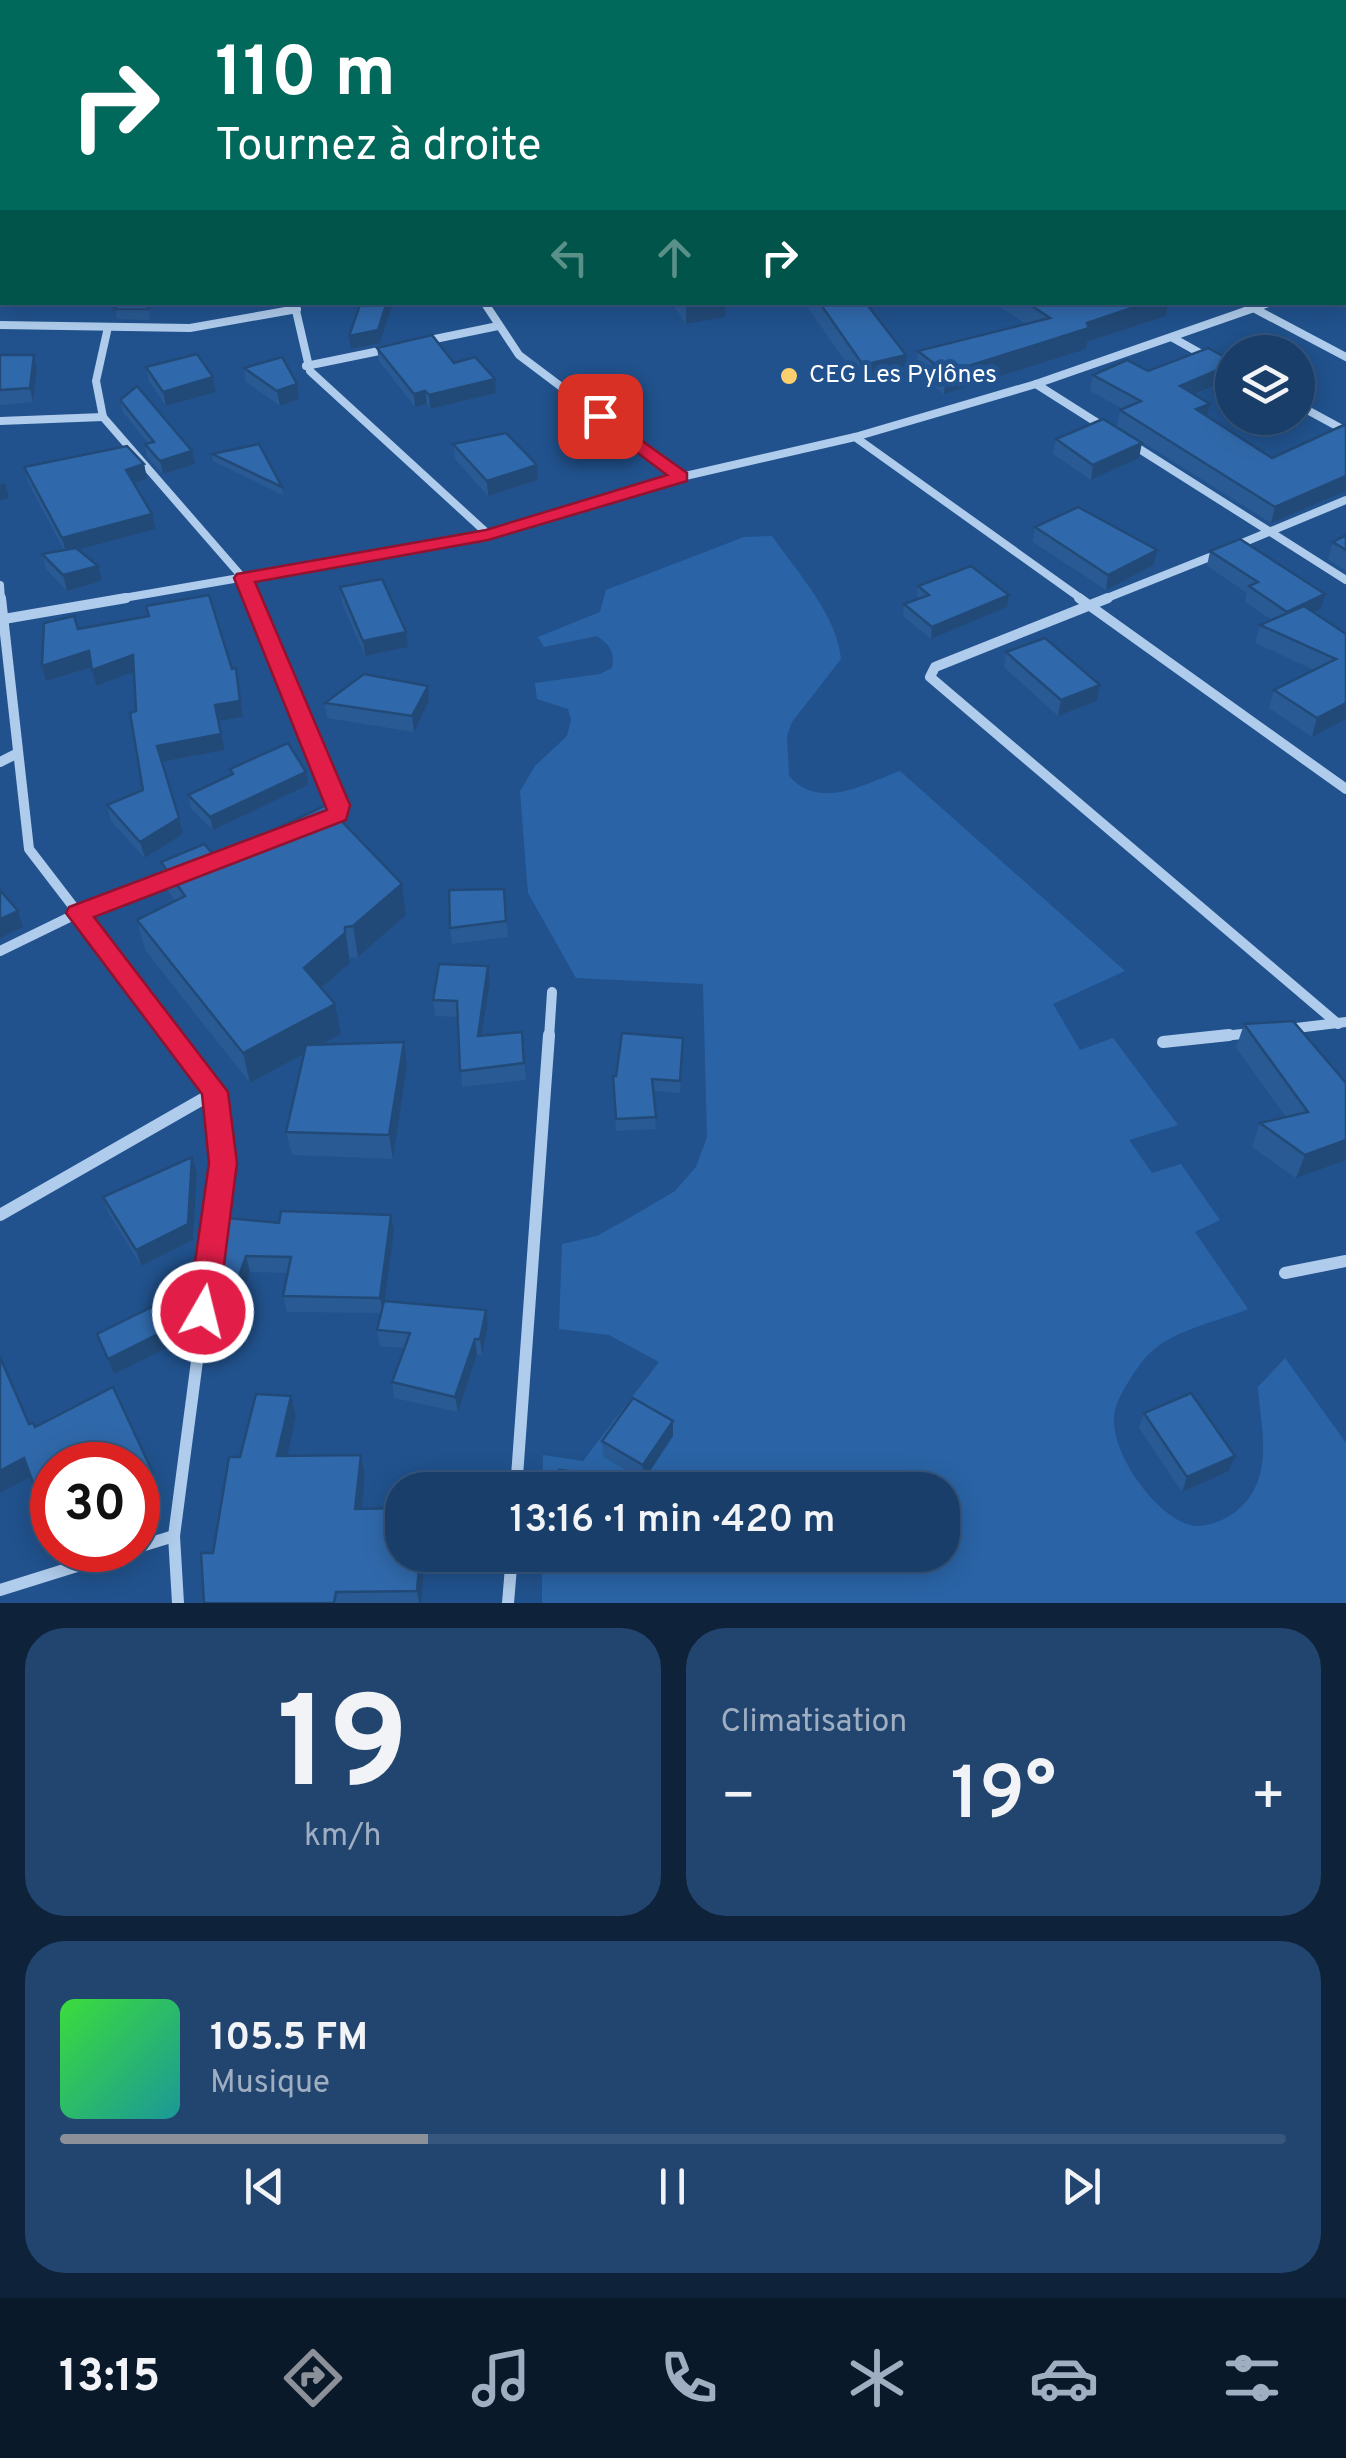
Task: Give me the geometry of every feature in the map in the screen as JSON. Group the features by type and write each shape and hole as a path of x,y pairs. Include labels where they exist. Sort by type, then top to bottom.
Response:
{"street":[{"path":"486,305 519,355 681,477"},
{"path":"1247,305 1346,357"},
{"path":"4,619 488,535 681,477 855,437 1036,384 1264,305"},
{"path":"0,324 190,328 295,306 306,366 488,535"},
{"path":"421,342 498,326"},
{"path":"108,327 96,381 103,418 244,578 339,805 338,814 319,821"},
{"path":"1173,338 1215,360"},
{"path":"306,366 402,346"},
{"path":"1036,384 1346,580"},
{"path":"1315,414 1346,430"},
{"path":"0,421 103,418"},
{"path":"855,437 1346,789"},
{"path":"1342,1023 930,677 935,667 1346,500"},
{"path":"0,586 3,671 30,850 215,1092 223,1163 174,1536 178,1603"},
{"path":"0,762 18,753"},
{"path":"0,951 78,913 189,871"},
{"path":"517,1472 552,992"},
{"path":"1280,1030 1342,1023"},
{"path":"1163,1042 1260,1032"},
{"path":"0,1215 215,1092"},
{"path":"1284,1272 1346,1261"},
{"path":"160,1540 174,1536"},
{"path":"0,1590 58,1572"},
{"path":"508,1603 511,1572"}],"shaded area":[{"path":"772,536 824,610 838,643 841,659 792,722 787,736 789,776 814,792 828,793 857,788 900,771 1125,971 1053,1004 1080,1050 1113,1038 1178,1125 1129,1140 1152,1173 1181,1164 1220,1220 1195,1232 1248,1309 1180,1334 1145,1358 1123,1390 1115,1410 1114,1425 1125,1460 1148,1494 1176,1519 1199,1526 1232,1515 1250,1496 1262,1467 1258,1387 1285,1358 1346,1443 1346,1603 542,1603 542,1572 960,1572 960,1472 543,1472 543,1455 583,1461 659,1362 609,1335 559,1329 562,1244 597,1236 675,1191 696,1167 707,1137 703,984 576,978 528,893 520,791 535,766 567,736 571,720 568,709 537,699 535,683 600,674 612,668 613,662 610,649 597,636 544,647 538,637 600,612 606,590 744,537"}],"building":[{"path":"117,305 147,305 148,309 115,309"},
{"path":"360,305 386,305 378,330 349,336"},
{"path":"821,305 867,305 906,355 863,365"},
{"path":"1030,305 1140,305 1087,323 1089,328 946,373 918,351 1050,318"},
{"path":"432,335 454,363 475,357 495,379 429,395 425,391 414,394 377,348"},
{"path":"1208,348 1215,352 1215,371 1180,386 1210,404 1196,409 1215,421 1215,435 1236,435 1272,458 1346,424 1346,476 1275,507 1120,410 1141,401 1093,375 1127,360 1148,371"},
{"path":"197,354 213,377 163,392 146,367"},
{"path":"0,355 34,355 30,388 0,390"},
{"path":"282,357 297,384 277,391 244,368"},
{"path":"137,386 192,451 160,461 145,444 154,442 120,400"},
{"path":"1103,419 1142,443 1093,465 1056,439"},
{"path":"506,433 537,465 487,481 453,444"},
{"path":"259,444 282,487 212,454"},
{"path":"127,446 144,464 126,470 152,514 62,538 24,467"},
{"path":"1078,507 1157,550 1108,575 1035,527"},
{"path":"1346,535 1346,550 1333,542"},
{"path":"1240,539 1325,594 1287,612 1249,586 1258,582 1210,551"},
{"path":"76,548 98,566 63,575 42,554"},
{"path":"971,566 1009,595 932,627 904,604 929,595 918,586"},
{"path":"382,579 406,632 363,641 340,587"},
{"path":"209,595 232,669 236,668 240,701 215,705 221,734 157,746 179,818 140,842 107,805 143,790 130,713 136,711 133,655 92,670 89,651 42,666 44,623 74,616 78,629 149,616 146,606"},
{"path":"1304,606 1346,634 1346,703 1317,718 1274,690 1336,659 1260,625"},
{"path":"1045,638 1100,685 1061,700 1006,652"},
{"path":"364,674 428,686 412,716 325,703"},
{"path":"288,743 306,772 210,817 188,795 233,774 230,769"},
{"path":"326,805 402,884 353,926 345,927 345,933 304,968 335,1004 243,1053 137,920 185,896 161,862 204,844 216,857"},
{"path":"504,889 506,921 450,928 449,890"},
{"path":"0,890 18,911 0,919"},
{"path":"439,964 488,966 478,1036 522,1032 524,1063 460,1071 457,1001 433,1000"},
{"path":"1293,1021 1346,1083 1346,1140 1305,1155 1260,1123 1308,1112 1244,1024"},
{"path":"622,1033 683,1038 680,1081 652,1079 656,1117 616,1119 613,1076"},
{"path":"404,1042 389,1135 286,1132 306,1045"},
{"path":"192,1157 188,1224 136,1250 103,1197"},
{"path":"281,1211 391,1215 380,1298 283,1296 291,1257 246,1256 237,1282 211,1279 228,1218 279,1223"},
{"path":"164,1301 176,1325 108,1359 97,1334"},
{"path":"384,1301 486,1310 480,1339 475,1339 455,1397 392,1382 410,1333 377,1330"},
{"path":"0,1357 29,1424 35,1427 113,1387 139,1442 30,1442 30,1475 24,1458 0,1471"},
{"path":"1191,1393 1235,1456 1187,1477 1144,1413"},
{"path":"256,1394 291,1396 277,1456 361,1455 355,1509 385,1508 385,1572 419,1572 417,1591 336,1592 334,1603 204,1603 201,1553 213,1553 229,1457 240,1457"},
{"path":"633,1398 673,1421 643,1465 602,1441"}],"place":[{"name":"CEG Les Pylônes","path":"789,376"}],"route":[{"path":"203,1312 223,1163 215,1092 78,913 338,814 339,805 244,578 488,535 681,477 600,416"}]}
